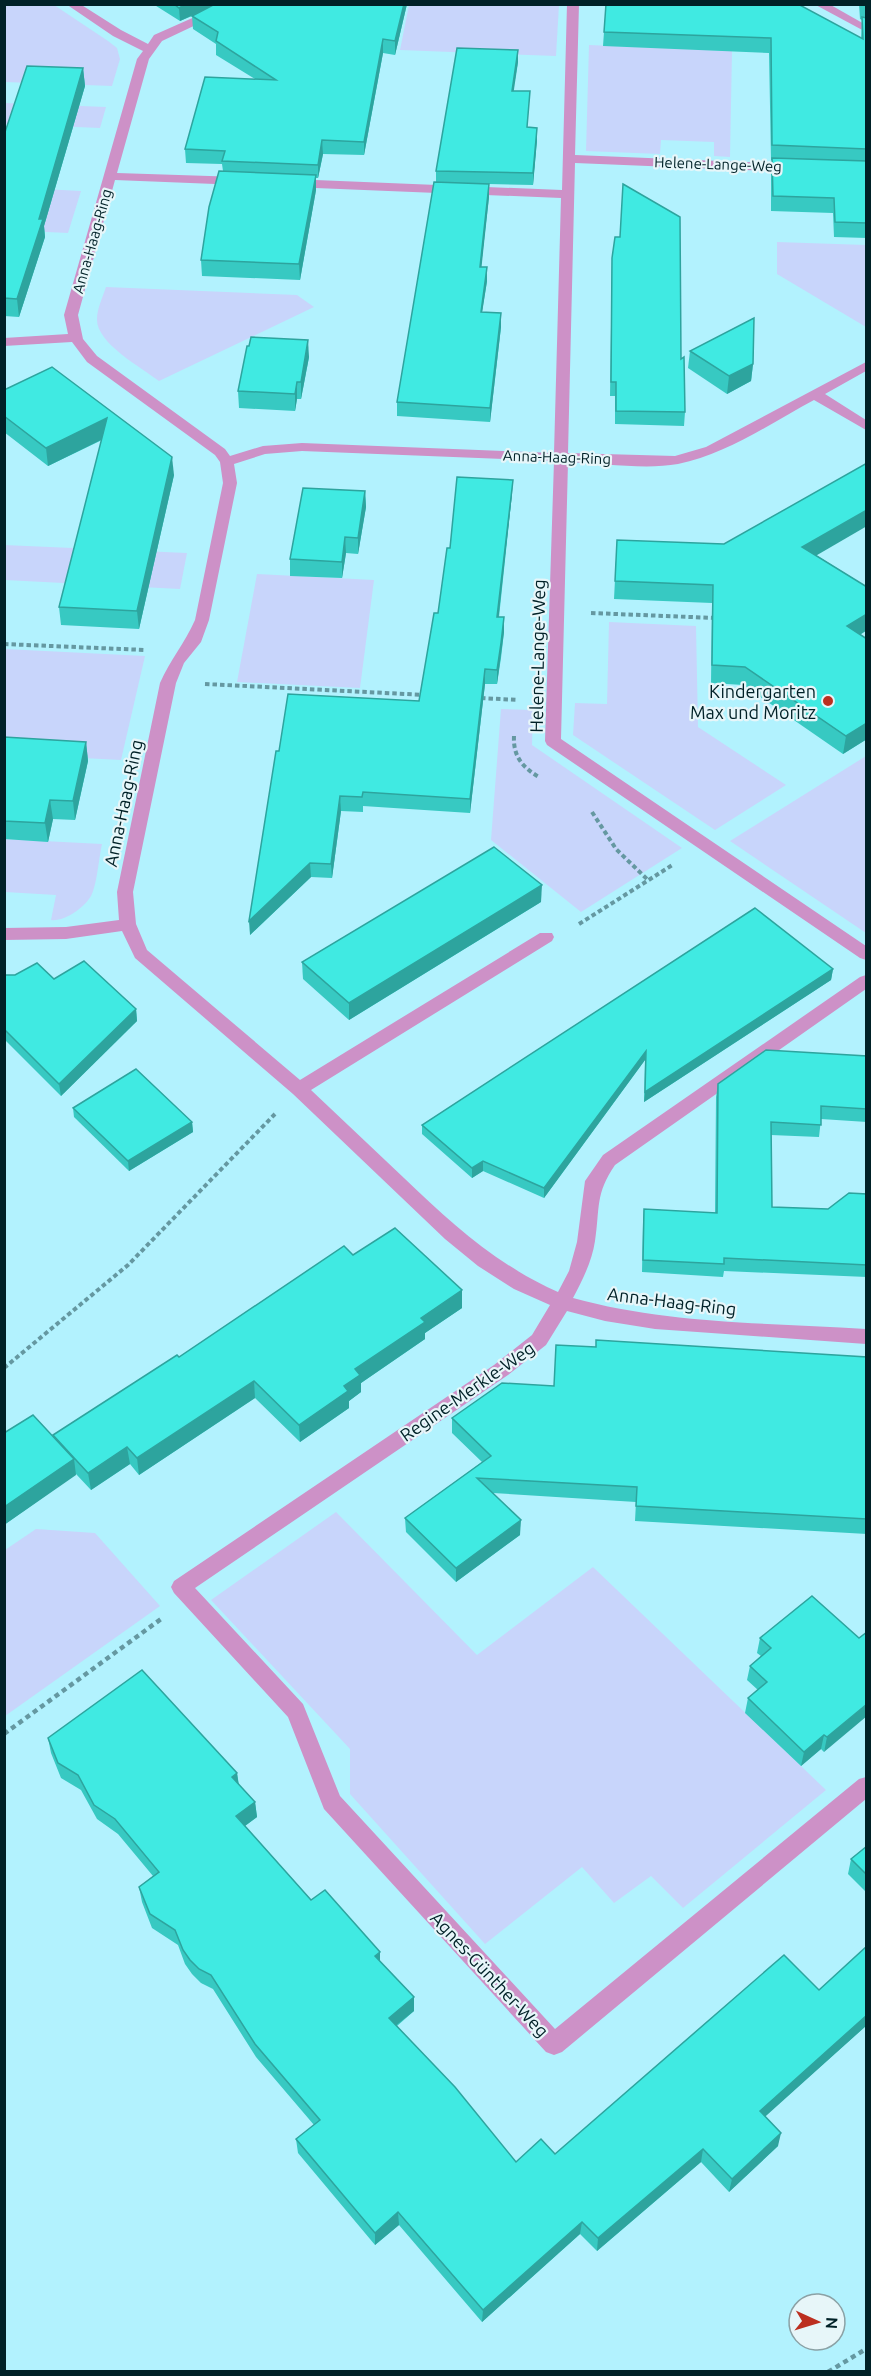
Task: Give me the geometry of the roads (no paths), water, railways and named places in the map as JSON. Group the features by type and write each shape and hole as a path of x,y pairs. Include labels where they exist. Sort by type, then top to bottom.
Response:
{"street":[{"path":"71,4 117,33 149,49"},
{"name":"Anna-Haag-Ring","path":"75,338 70,327 71,315 139,69 149,49 158,39 235,4"},
{"name":"Helene-Lange-Weg","path":"573,4 553,741 867,954"},
{"path":"819,4 867,29"},
{"name":"Helene-Lange-Weg","path":"569,159 808,168"},
{"path":"110,176 251,182"},
{"path":"274,183 568,194"},
{"path":"4,342 75,338 92,359 209,442 227,462"},
{"name":"Anna-Haag-Ring","path":"867,366 711,450 693,456 653,461 302,447 262,450 227,462 230,483 202,620 193,642 171,673 168,682 124,892 127,924 132,939 141,954 299,1089 451,1234 521,1284 562,1302 605,1314 655,1322 867,1337"},
{"path":"815,394 867,426"},
{"path":"4,933 44,936 127,924"},
{"path":"299,1089 546,937"},
{"name":"Regine-Merkle-Weg","path":"186,1593 501,1370 539,1340 578,1271 586,1242 594,1181 609,1160 867,981"},
{"name":"Agnes-Günther-Weg","path":"186,1593 296,1712 332,1802 554,2044 867,1786"}],"place":[{"name":"Kindergarten Max und Moritz","path":"828,701"}]}
